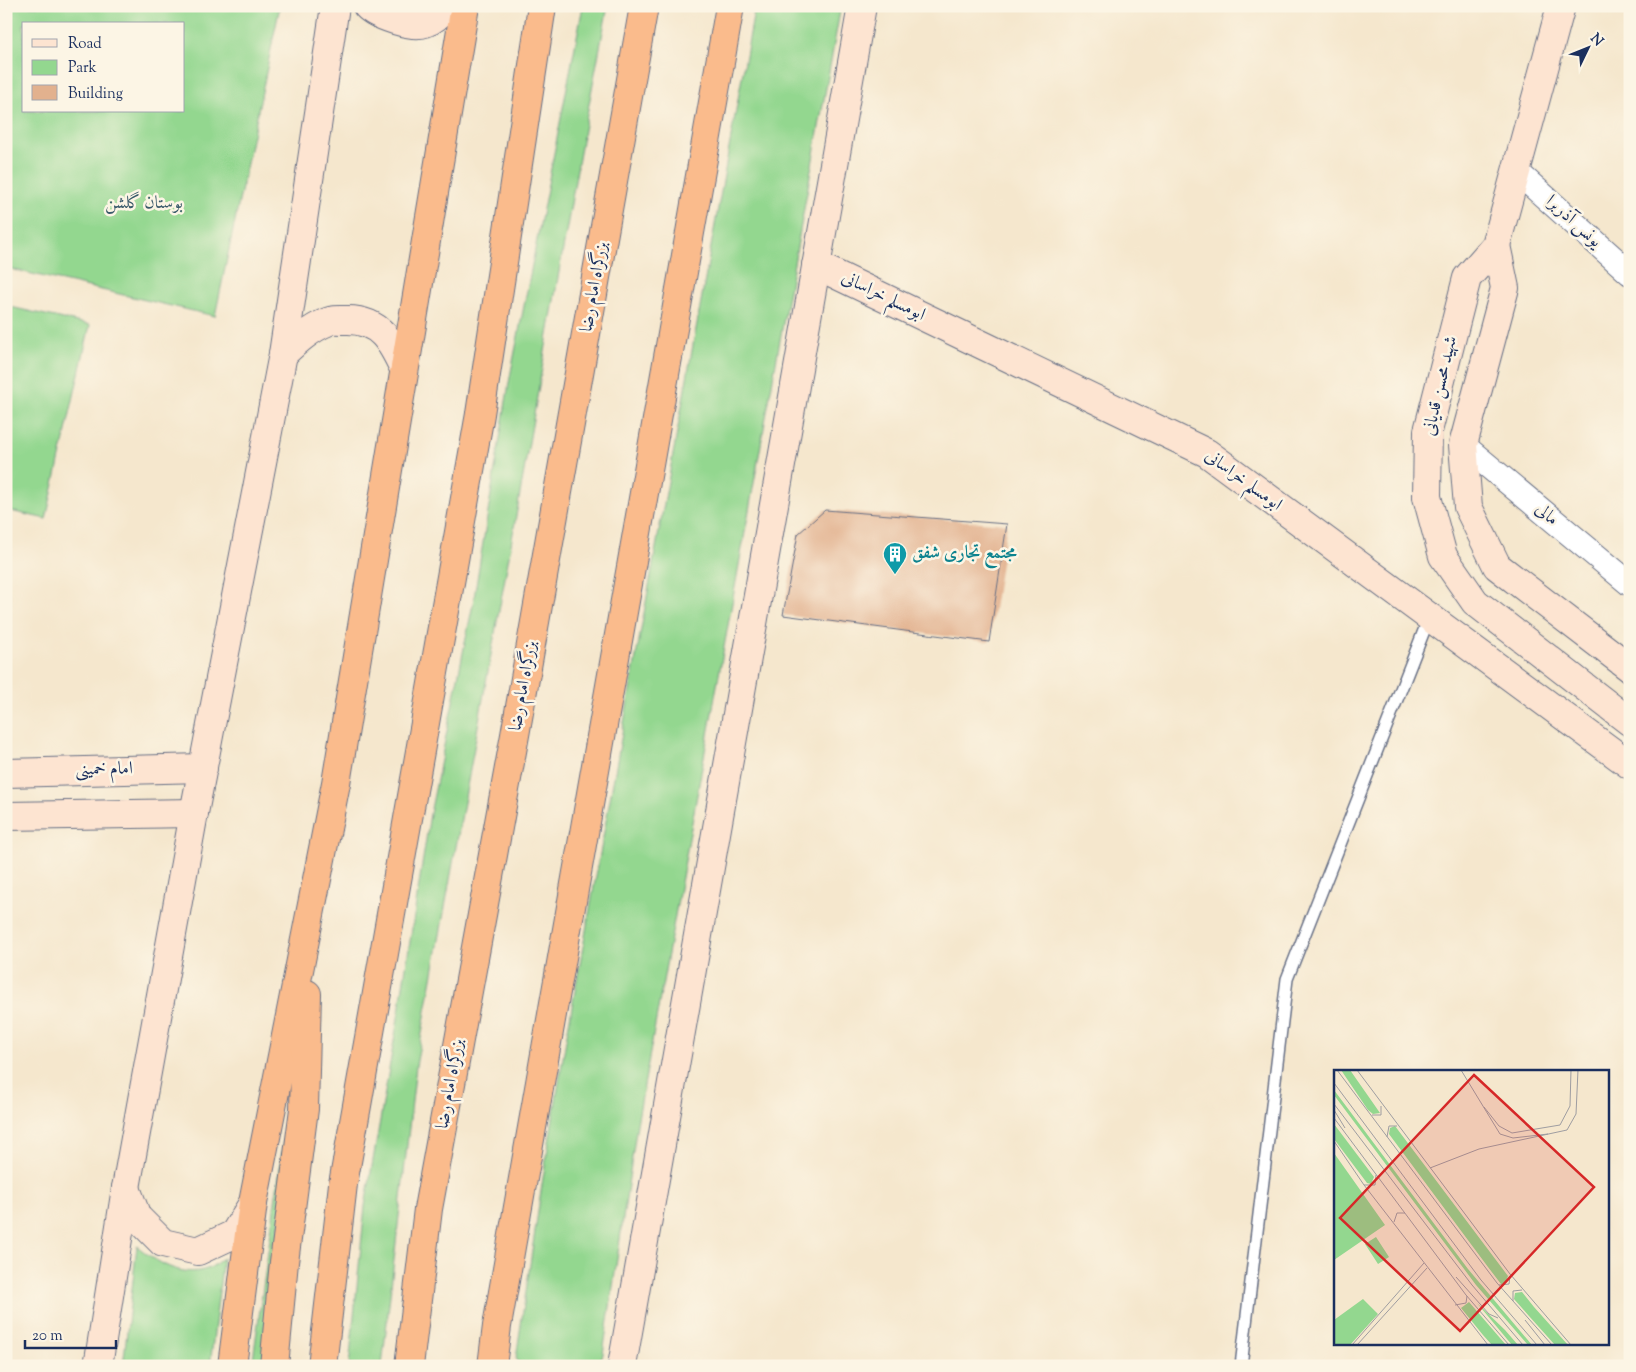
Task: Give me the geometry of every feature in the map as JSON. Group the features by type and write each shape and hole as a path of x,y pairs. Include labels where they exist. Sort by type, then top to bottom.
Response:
{"highway":[{"path":"232,1366 253,1203 336,783 465,6"},
{"path":"322,1366 343,1184 480,414 542,6"},
{"name":"بزرگراه امام رضا","path":"408,1366 428,1209 515,735 644,6"},
{"path":"492,1366 497,1326 730,6"},
{"path":"274,1366 284,1262 304,1109 310,912"}],"main road":[{"path":"98,1366 126,1188 194,813 283,354 335,6"},
{"path":"366,6 384,17 403,22 424,24 440,14 446,6"},
{"path":"620,1362 862,6"},
{"name":"شهید محسن قدیانی","path":"1561,6 1496,245 1467,278 1428,431 1427,496 1443,556 1475,602 1630,722"},
{"name":"شهید محسن قدیانی","path":"1496,245 1505,288 1463,446 1468,507 1497,566 1630,668"},
{"name":"ابومسلم خراسانی","path":"816,265 1207,453 1630,765"},
{"path":"283,354 304,335 328,321 355,320 372,325 392,343 404,369"},
{"name":"امام خمینی","path":"6,773 203,768"},
{"path":"6,816 194,813"},
{"path":"126,1188 136,1217 163,1243 198,1250 234,1234 253,1203"},
{"path":"497,1326 500,1366"}],"street":[{"name":"یونس آذربرا","path":"1516,171 1630,273"},
{"name":"مالی","path":"1463,446 1630,584"}],"lane":[{"path":"1241,1366 1287,979 1430,618"}],"green space":[{"name":"بوستان گلشن","path":"6,6 280,6 215,316 6,268"},
{"path":"583,6 608,6 584,130 416,1066 382,1366 349,1366 365,1206 398,1018 430,814 473,604 510,377"},
{"path":"755,6 841,6 637,1124 603,1354 598,1366 521,1366 516,1358 566,1040"},
{"path":"6,306 90,325 46,519 6,510"},
{"path":"293,1103 263,1366 252,1366 288,1110"},
{"path":"137,1246 152,1258 178,1270 197,1271 207,1269 223,1258 210,1366 123,1366"}],"building":[{"name":"مجتمع تجاری شفق","path":"825,510 1007,524 989,642 783,615 798,534"}],"place":[{"name":"مجتمع تجاری شفق","path":"895,575"}]}
